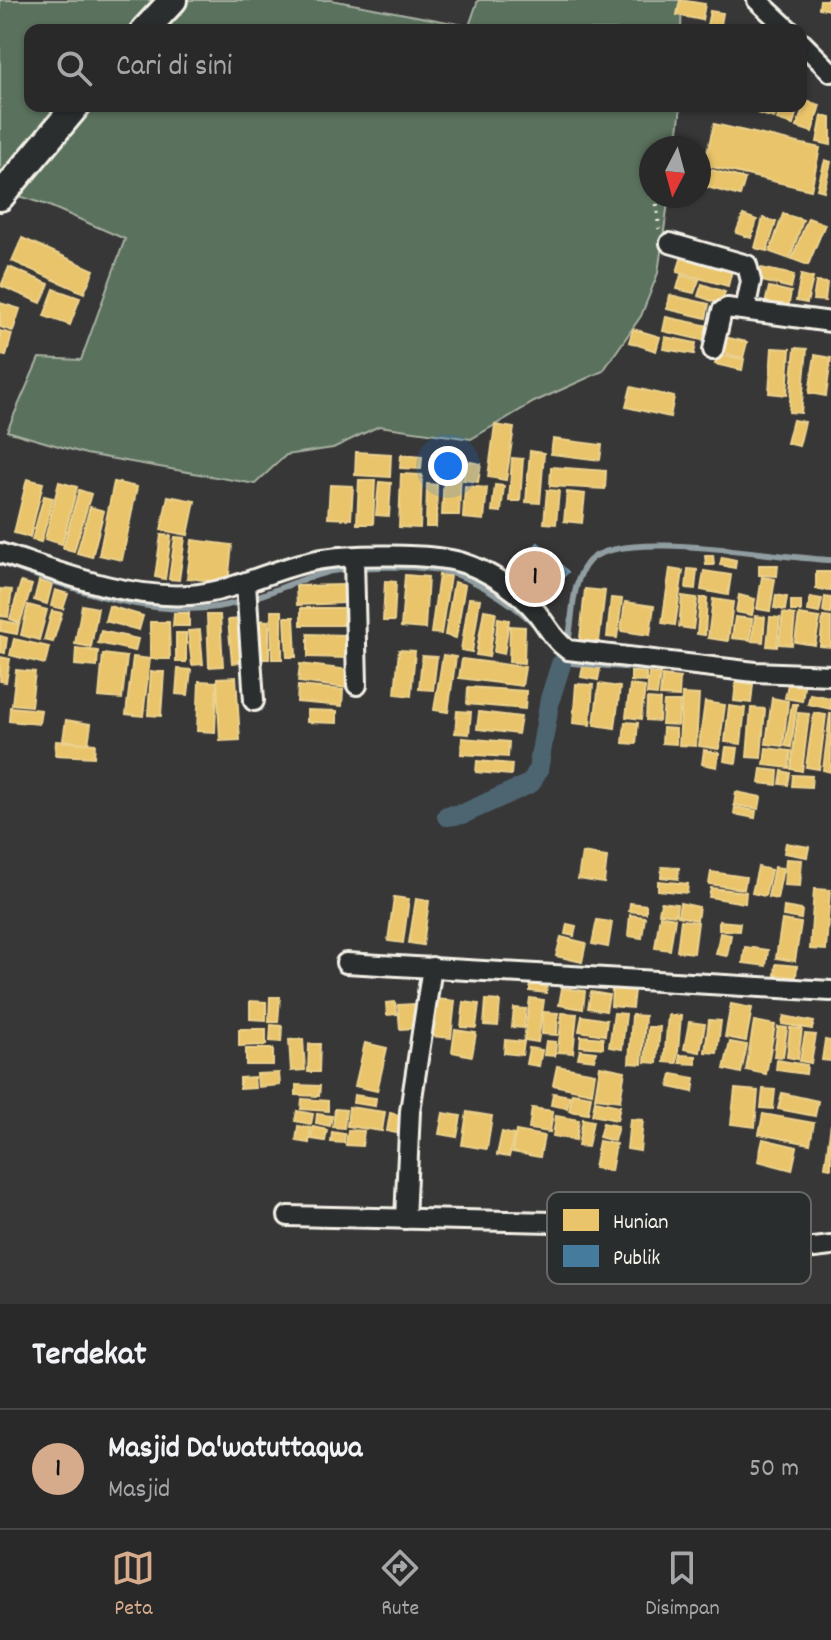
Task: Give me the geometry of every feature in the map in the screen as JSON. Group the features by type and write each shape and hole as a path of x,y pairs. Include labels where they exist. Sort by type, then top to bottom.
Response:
{"main road":[{"path":"151,24 173,0"},
{"path":"0,197 71,112"}],"street":[{"path":"757,0 783,24"},
{"path":"807,48 831,72"},
{"path":"670,243 747,265 751,281 745,310"},
{"path":"713,350 722,311 727,308 831,322"},
{"path":"0,553 67,574 154,594 189,595 246,584 318,560 439,558 462,562 521,596 555,640 568,650 755,672 831,675"},
{"path":"354,558 357,685"},
{"path":"246,584 254,701"},
{"path":"346,963 831,991"},
{"path":"405,1219 410,1111 432,967"},
{"path":"288,1216 547,1222"},
{"path":"811,1248 831,1246"}],"path":[{"path":"657,208 658,226 670,243"}],"green space":[{"path":"0,0 331,0 458,24 24,24 24,112 680,112 677,136 639,136 639,208 667,208 658,273 641,316 603,371 534,402 471,439 379,426 333,448 286,455 255,484 86,454 7,431 39,358 81,360 125,239 47,205 0,190"},
{"path":"478,0 682,0 681,24 470,24"}],"building: Hunian":[{"path":"680,0 705,4 702,20 677,15"},
{"path":"820,0 831,0 831,10 819,8"},
{"path":"710,11 723,13 721,24 707,24"},
{"path":"807,102 820,105 812,132 797,127 802,112 807,112"},
{"path":"757,112 776,112 774,118"},
{"path":"779,112 796,112 793,125 777,120"},
{"path":"822,116 831,118 831,145 817,142"},
{"path":"714,124 820,148 811,190 711,167"},
{"path":"825,160 831,162 824,191 817,189"},
{"path":"711,170 745,179 740,196 711,188"},
{"path":"783,214 803,220 790,259 770,252"},
{"path":"743,215 757,220 751,238 736,233"},
{"path":"763,218 776,222 767,251 755,248"},
{"path":"808,218 825,224 808,265 792,259"},
{"path":"22,238 94,270 84,293 12,261"},
{"path":"682,256 732,270 728,286 677,272"},
{"path":"9,267 49,284 41,303 1,286"},
{"path":"761,268 794,275 791,288 758,280"},
{"path":"681,275 699,280 694,293 677,289"},
{"path":"801,275 813,278 807,303 796,301"},
{"path":"816,282 827,283 825,301 813,300"},
{"path":"702,284 725,292 720,304 698,296"},
{"path":"769,287 791,292 788,308 765,304"},
{"path":"54,289 80,298 70,325 44,316"},
{"path":"670,295 709,304 706,318 667,309"},
{"path":"0,303 20,309 13,331 0,327"},
{"path":"666,317 709,326 706,341 663,331"},
{"path":"633,329 660,337 656,351 629,342"},
{"path":"0,331 12,334 6,356 0,355"},
{"path":"665,337 696,343 694,354 663,349"},
{"path":"724,337 747,342 743,358 720,352"},
{"path":"772,348 790,349 787,395 769,393"},
{"path":"795,348 807,349 801,413 789,412"},
{"path":"718,354 744,359 742,370 715,364"},
{"path":"815,355 831,358 826,396 809,393"},
{"path":"631,387 674,397 670,417 626,407"},
{"path":"793,420 805,422 799,446 787,443"},
{"path":"495,425 514,428 506,480 488,477"},
{"path":"553,439 602,445 600,460 551,454"},
{"path":"445,451 462,452 459,515 442,515"},
{"path":"530,451 544,453 540,503 526,502"},
{"path":"356,452 391,454 390,477 355,475"},
{"path":"401,455 422,457 421,469 400,468"},
{"path":"512,458 523,459 520,501 509,501"},
{"path":"466,461 481,464 478,482 463,480"},
{"path":"551,467 606,471 605,489 550,486"},
{"path":"401,474 422,475 420,528 399,527"},
{"path":"27,479 43,483 30,537 14,533"},
{"path":"359,480 375,480 373,524 357,524"},
{"path":"59,482 77,487 62,544 45,539"},
{"path":"114,482 137,487 122,560 99,555"},
{"path":"379,482 391,483 389,516 376,515"},
{"path":"427,484 437,485 436,527 426,527"},
{"path":"330,485 353,486 351,519 328,518"},
{"path":"495,485 504,486 501,512 492,511"},
{"path":"465,486 487,488 484,520 463,518"},
{"path":"79,490 91,494 74,551 63,548"},
{"path":"547,490 559,491 556,524 544,523"},
{"path":"567,492 585,494 582,523 564,521"},
{"path":"44,496 53,498 41,542 32,540"},
{"path":"168,496 195,501 188,535 161,530"},
{"path":"90,507 104,511 92,557 77,553"},
{"path":"161,535 171,536 165,579 155,577"},
{"path":"175,537 185,538 179,580 169,579"},
{"path":"192,540 232,545 228,583 187,578"},
{"path":"713,555 714,565 706,565 705,556"},
{"path":"722,557 736,560 735,568 720,565"},
{"path":"759,565 778,565 777,576 759,575"},
{"path":"670,569 683,571 675,625 662,623"},
{"path":"688,569 697,570 695,589 686,588"},
{"path":"704,571 731,575 728,595 701,590"},
{"path":"816,572 831,572 831,590 816,589"},
{"path":"405,575 428,577 425,629 401,627"},
{"path":"439,575 450,576 441,634 431,633"},
{"path":"762,577 775,579 770,611 757,609"},
{"path":"39,581 52,584 47,604 34,600"},
{"path":"385,581 396,582 394,621 383,621"},
{"path":"21,582 32,585 20,623 10,619"},
{"path":"454,582 465,585 456,638 445,635"},
{"path":"344,585 345,603 297,605 296,586"},
{"path":"0,589 12,590 8,617 0,616"},
{"path":"585,589 605,591 598,650 579,648"},
{"path":"55,590 68,594 63,609 51,606"},
{"path":"739,595 755,599 752,615 736,612"},
{"path":"776,595 787,597 785,610 774,608"},
{"path":"682,596 697,598 693,629 679,627"},
{"path":"810,597 822,599 819,613 808,611"},
{"path":"825,597 831,598 831,614 823,612"},
{"path":"469,598 480,599 472,652 461,650"},
{"path":"611,598 622,599 617,638 607,637"},
{"path":"700,598 707,598 705,635 697,634"},
{"path":"713,599 733,602 728,641 708,638"},
{"path":"791,601 801,601 801,611 791,611"},
{"path":"625,602 654,606 650,635 621,631"},
{"path":"28,605 47,610 39,640 21,635"},
{"path":"82,605 98,608 91,647 75,644"},
{"path":"109,606 143,616 139,630 105,621"},
{"path":"301,608 343,608 343,625 301,625"},
{"path":"484,610 496,612 489,657 476,655"},
{"path":"52,611 62,613 53,642 44,640"},
{"path":"271,611 282,611 282,659 272,659"},
{"path":"174,613 189,613 189,626 173,626"},
{"path":"783,613 795,615 792,645 779,644"},
{"path":"207,615 220,615 223,666 209,667"},
{"path":"799,615 820,618 815,645 795,642"},
{"path":"755,616 765,617 763,642 752,641"},
{"path":"285,617 294,617 296,657 287,657"},
{"path":"735,617 752,619 750,640 732,638"},
{"path":"770,617 780,618 777,647 767,646"},
{"path":"823,617 831,618 831,647 820,646"},
{"path":"498,618 509,620 504,654 494,652"},
{"path":"242,619 245,662 232,663 228,620"},
{"path":"0,620 19,624 17,634 0,631"},
{"path":"256,620 269,621 269,659 256,659"},
{"path":"150,622 169,622 170,659 150,659"},
{"path":"510,626 525,627 524,663 509,662"},
{"path":"200,630 203,664 192,665 188,631"},
{"path":"101,631 138,639 135,651 98,643"},
{"path":"176,633 186,633 186,662 176,662"},
{"path":"308,634 346,635 346,658 308,657"},
{"path":"0,636 7,638 5,653 0,652"},
{"path":"14,639 49,647 45,664 10,655"},
{"path":"76,648 98,651 97,667 75,665"},
{"path":"399,650 415,651 411,696 395,694"},
{"path":"103,654 127,657 122,699 99,697"},
{"path":"443,655 456,657 448,712 434,710"},
{"path":"422,656 437,657 433,690 419,689"},
{"path":"0,657 10,659 6,682 0,681"},
{"path":"133,657 150,659 143,716 126,714"},
{"path":"462,659 525,667 522,686 459,678"},
{"path":"300,664 350,670 347,688 298,682"},
{"path":"583,666 600,669 598,680 581,677"},
{"path":"178,669 191,670 188,695 176,694"},
{"path":"16,670 35,672 31,706 12,704"},
{"path":"151,672 164,672 161,716 148,715"},
{"path":"631,672 646,672 646,682 631,681"},
{"path":"649,673 660,674 657,695 647,694"},
{"path":"662,676 680,678 679,697 660,696"},
{"path":"236,677 240,740 220,741 217,678"},
{"path":"199,681 217,682 215,732 197,731"},
{"path":"736,682 753,684 751,703 734,701"},
{"path":"576,684 593,685 590,725 573,723"},
{"path":"599,684 620,687 615,728 594,725"},
{"path":"788,684 804,687 802,701 785,698"},
{"path":"630,685 645,687 641,719 626,717"},
{"path":"298,686 343,690 342,706 297,702"},
{"path":"468,687 526,691 525,709 467,704"},
{"path":"682,694 699,695 696,746 679,745"},
{"path":"810,694 831,698 831,709 808,704"},
{"path":"772,698 788,701 783,746 766,744"},
{"path":"647,699 660,700 659,721 646,720"},
{"path":"664,702 680,702 678,725 662,724"},
{"path":"705,702 725,705 719,749 699,746"},
{"path":"792,704 797,704 791,747 785,746"},
{"path":"729,706 745,708 741,744 725,742"},
{"path":"10,707 41,710 39,724 9,721"},
{"path":"751,708 765,709 761,758 747,757"},
{"path":"307,710 337,711 337,723 307,722"},
{"path":"457,711 471,712 469,734 455,733"},
{"path":"479,712 521,717 518,734 477,729"},
{"path":"798,713 809,714 802,771 791,769"},
{"path":"814,713 826,715 819,769 806,767"},
{"path":"831,714 831,772 823,770"},
{"path":"66,720 91,724 88,744 63,740"},
{"path":"625,722 638,723 636,744 623,743"},
{"path":"663,728 676,729 676,744 662,743"},
{"path":"462,738 509,742 508,757 461,754"},
{"path":"56,741 95,744 94,757 55,755"},
{"path":"726,747 738,748 736,763 724,761"},
{"path":"766,748 791,751 789,768 764,765"},
{"path":"704,750 719,753 717,767 702,764"},
{"path":"477,761 512,764 511,775 476,772"},
{"path":"761,769 778,771 777,785 759,783"},
{"path":"782,771 790,773 788,785 780,784"},
{"path":"793,775 812,776 811,787 792,786"},
{"path":"736,792 761,797 759,809 734,805"},
{"path":"735,807 756,811 755,818 734,814"},
{"path":"786,843 809,847 807,857 784,853"},
{"path":"582,853 607,857 604,883 578,879"},
{"path":"786,859 802,860 800,886 784,885"},
{"path":"662,867 679,868 678,879 661,877"},
{"path":"758,867 771,870 765,896 752,893"},
{"path":"774,867 783,868 777,899 768,897"},
{"path":"711,872 746,877 744,889 709,884"},
{"path":"658,881 688,884 687,893 658,890"},
{"path":"711,888 746,892 745,903 709,897"},
{"path":"814,889 830,890 826,950 810,949"},
{"path":"394,897 409,899 403,943 388,941"},
{"path":"416,899 429,901 423,945 409,943"},
{"path":"661,902 677,904 676,915 659,913"},
{"path":"630,903 646,905 646,913 629,911"},
{"path":"680,903 699,907 697,920 678,916"},
{"path":"784,907 802,910 801,919 783,916"},
{"path":"630,915 645,917 642,938 628,936"},
{"path":"660,915 675,918 670,950 655,948"},
{"path":"597,920 612,922 608,947 592,944"},
{"path":"681,920 698,922 694,953 677,951"},
{"path":"782,920 801,923 795,961 776,958"},
{"path":"719,921 740,923 739,931 719,930"},
{"path":"567,924 576,926 574,936 565,934"},
{"path":"720,933 731,935 727,956 716,954"},
{"path":"561,937 586,943 582,962 556,956"},
{"path":"745,947 768,950 766,966 743,963"},
{"path":"776,964 797,966 796,977 775,975"},
{"path":"530,983 547,985 546,993 530,991"},
{"path":"562,988 585,991 583,1009 559,1005"},
{"path":"612,989 634,990 632,1008 611,1006"},
{"path":"591,992 609,995 606,1011 588,1008"},
{"path":"270,997 280,997 278,1022 269,1022"},
{"path":"530,998 544,1000 538,1042 524,1040"},
{"path":"435,999 455,1001 451,1038 431,1036"},
{"path":"486,1000 500,1001 498,1026 484,1025"},
{"path":"250,1001 266,1002 266,1020 250,1019"},
{"path":"395,1002 397,1014 387,1015 386,1003"},
{"path":"464,1002 479,1004 476,1028 461,1027"},
{"path":"415,1004 416,1028 400,1029 398,1005"},
{"path":"731,1004 752,1008 746,1041 725,1037"},
{"path":"514,1008 526,1009 524,1028 512,1027"},
{"path":"543,1012 558,1013 557,1035 542,1034"},
{"path":"562,1013 577,1014 573,1053 558,1052"},
{"path":"614,1013 626,1014 622,1049 609,1047"},
{"path":"632,1015 645,1016 642,1064 629,1063"},
{"path":"668,1015 681,1016 677,1063 664,1062"},
{"path":"582,1016 607,1020 605,1035 579,1031"},
{"path":"784,1016 814,1022 812,1029 782,1024"},
{"path":"709,1020 721,1021 717,1053 705,1052"},
{"path":"754,1021 775,1025 766,1074 746,1070"},
{"path":"689,1022 705,1024 700,1052 684,1049"},
{"path":"271,1025 282,1026 281,1042 270,1041"},
{"path":"648,1027 660,1027 657,1063 645,1062"},
{"path":"778,1027 787,1028 783,1057 774,1056"},
{"path":"790,1028 802,1029 798,1059 787,1057"},
{"path":"239,1029 266,1029 266,1045 239,1046"},
{"path":"455,1030 476,1033 472,1056 452,1052"},
{"path":"805,1034 816,1035 811,1063 800,1061"},
{"path":"581,1036 603,1038 603,1048 580,1046"},
{"path":"303,1039 305,1070 291,1071 289,1040"},
{"path":"505,1040 524,1042 522,1055 504,1053"},
{"path":"825,1040 831,1041 831,1061 822,1060"},
{"path":"546,1041 556,1042 555,1056 544,1055"},
{"path":"730,1042 747,1045 741,1073 724,1069"},
{"path":"365,1043 387,1048 377,1091 355,1086"},
{"path":"309,1044 320,1044 319,1072 308,1072"},
{"path":"529,1048 542,1050 539,1066 526,1064"},
{"path":"246,1049 273,1049 273,1065 246,1065"},
{"path":"580,1050 596,1052 594,1060 578,1058"},
{"path":"680,1055 696,1056 696,1064 680,1063"},
{"path":"777,1060 807,1065 806,1074 776,1070"},
{"path":"557,1066 595,1073 592,1093 553,1085"},
{"path":"600,1066 625,1071 620,1101 595,1098"},
{"path":"279,1073 280,1085 258,1087 257,1074"},
{"path":"672,1074 695,1078 693,1092 669,1087"},
{"path":"254,1077 255,1088 240,1089 240,1078"},
{"path":"296,1085 320,1086 319,1096 296,1095"},
{"path":"735,1089 758,1091 755,1127 731,1124"},
{"path":"763,1089 775,1090 773,1109 761,1108"},
{"path":"553,1093 570,1096 567,1108 551,1105"},
{"path":"572,1093 591,1096 588,1114 569,1111"},
{"path":"782,1093 818,1101 815,1116 778,1109"},
{"path":"354,1095 376,1098 375,1106 353,1103"},
{"path":"302,1099 328,1101 328,1111 301,1109"},
{"path":"595,1101 620,1106 617,1120 592,1115"},
{"path":"349,1107 385,1112 382,1131 347,1126"},
{"path":"532,1108 553,1111 550,1132 529,1129"},
{"path":"335,1109 346,1110 344,1128 333,1127"},
{"path":"297,1111 313,1114 311,1124 295,1121"},
{"path":"467,1112 492,1116 487,1149 462,1145"},
{"path":"390,1113 405,1116 401,1134 387,1131"},
{"path":"443,1113 461,1116 457,1137 439,1134"},
{"path":"317,1114 332,1116 330,1126 316,1123"},
{"path":"763,1114 814,1123 810,1144 759,1134"},
{"path":"556,1116 579,1120 576,1140 553,1136"},
{"path":"583,1119 593,1121 588,1147 578,1146"},
{"path":"630,1119 643,1120 640,1151 627,1149"},
{"path":"603,1123 618,1126 614,1141 599,1137"},
{"path":"831,1124 831,1168 825,1167"},
{"path":"298,1126 311,1128 309,1143 296,1141"},
{"path":"313,1127 327,1130 325,1141 311,1139"},
{"path":"348,1130 364,1131 362,1146 346,1145"},
{"path":"516,1131 544,1136 540,1157 512,1152"},
{"path":"332,1132 345,1134 344,1143 331,1142"},
{"path":"502,1132 514,1135 509,1157 497,1155"},
{"path":"763,1139 797,1147 792,1170 758,1161"},
{"path":"599,1141 616,1144 611,1171 594,1168"}],"building: Publik":[{"path":"538,543 568,572 536,604 506,575"}],"waterway":[{"path":"569,637 579,577 589,561 607,551 667,545 831,560"},
{"path":"0,563 102,596 154,607 181,609 223,606 337,570 391,567 429,569 458,575 480,585 512,605 539,629"},
{"path":"556,650 572,663 672,671"},
{"path":"447,816 463,814 531,783 538,770 550,699 561,664"}],"place":[{"name":"Masjid Da'watuttaqwa","path":"535,577"}]}
